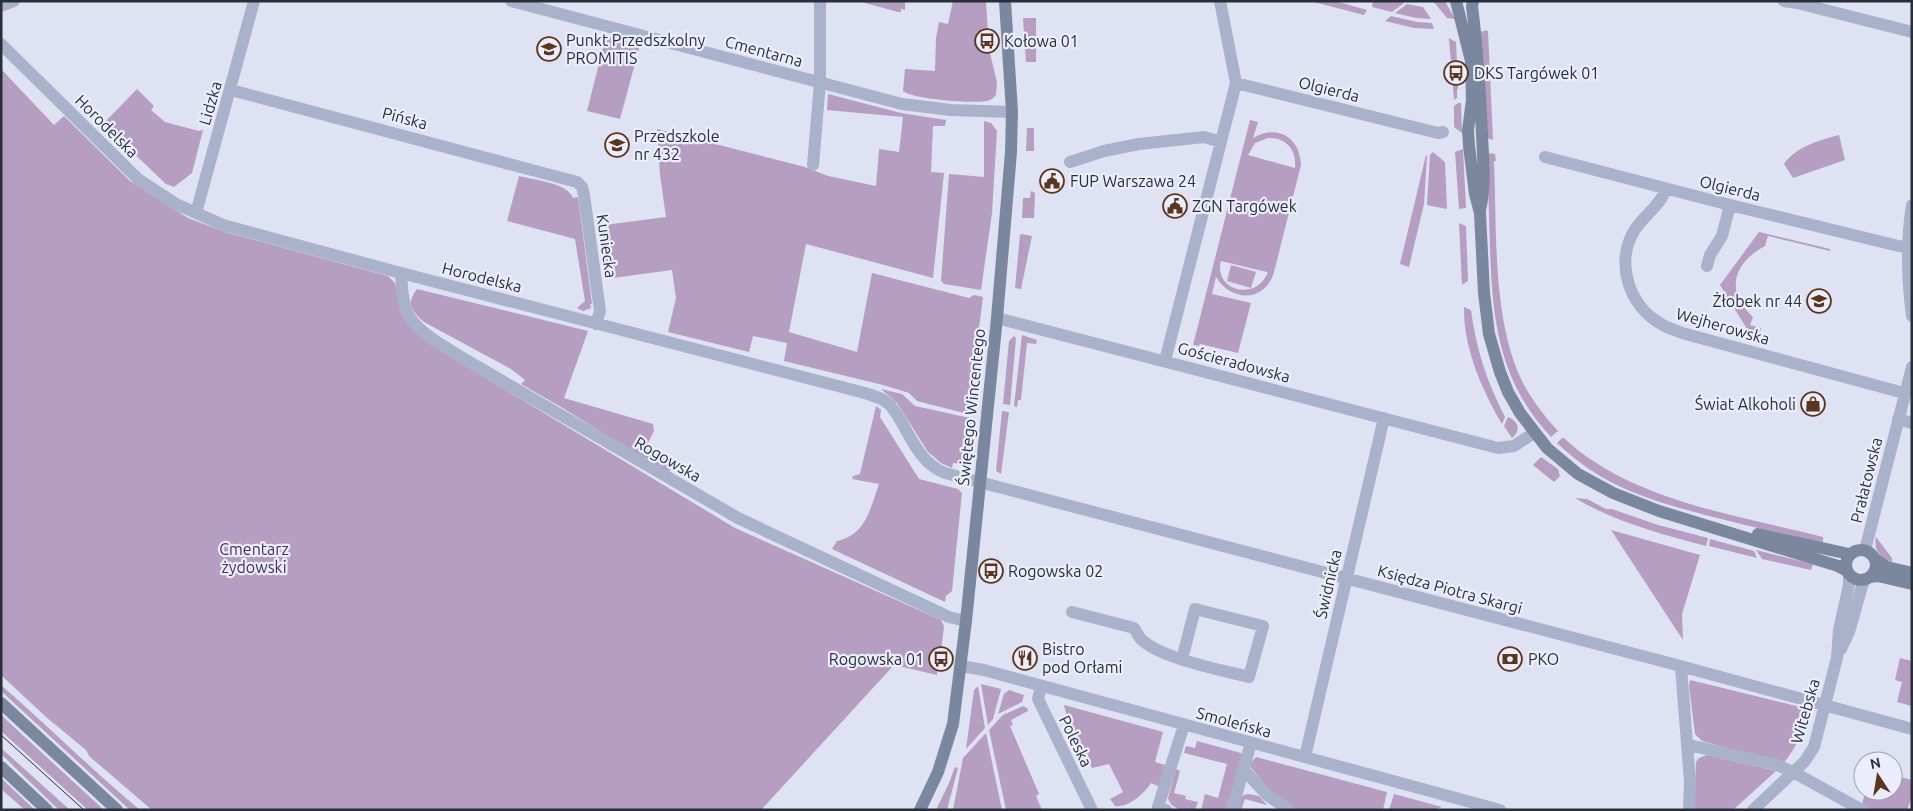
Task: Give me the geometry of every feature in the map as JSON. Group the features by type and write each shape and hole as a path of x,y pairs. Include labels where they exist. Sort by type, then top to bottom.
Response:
{"street":[{"path":"1,6 14,1"},
{"name":"Lidzka","path":"196,213 254,1"},
{"name":"Cmentarna","path":"511,1 902,104 952,110 1012,112"},
{"path":"813,165 820,82 820,1"},
{"name":"Świętego Wincentego","path":"920,810 938,772 955,714 966,621 1012,152 1012,112 1005,1"},
{"name":"Gościeradowska","path":"1220,1 1236,84 1165,361 1498,448 1514,446 1534,433"},
{"path":"1469,1 1464,3 1456,1 1471,61 1472,100 1468,130 1474,194 1480,213 1486,312 1491,341 1508,392 1534,433 1546,448 1578,474 1597,485 1638,503 1838,566 1855,579 1878,576 1912,584"},
{"path":"1473,1 1472,8 1479,63 1484,169 1484,194 1480,213"},
{"path":"1784,1 1912,32"},
{"name":"Horodelska","path":"1,44 138,179 176,204 196,213 223,225 401,273 865,392 882,399 895,412 915,446 929,464 945,473 980,482"},
{"name":"Olgierda","path":"1236,84 1438,133 1443,132"},
{"name":"Pińska","path":"231,90 570,179"},
{"path":"1070,162 1139,144 1204,137 1221,142"},
{"name":"Olgierda","path":"1545,158 1907,248"},
{"name":"Kuniecka","path":"570,179 580,185 584,195 600,311 596,324"},
{"name":"Wejherowska","path":"1666,189 1664,197 1640,222 1633,233 1626,252 1626,270 1630,291 1636,302 1660,324 1682,333 1904,392"},
{"path":"1912,204 1907,248 1907,281 1912,316"},
{"path":"1707,266 1710,255 1722,236 1730,205"},
{"name":"Rogowska","path":"401,273 404,303 408,314 433,340 738,518 949,617 966,621"},
{"path":"997,318 1165,361"},
{"name":"Prałatowska","path":"1865,550 1904,392 1912,367"},
{"name":"Świdnicka","path":"1305,757 1384,418"},
{"path":"1898,419 1912,423"},
{"name":"Księdza Piotra Skargi","path":"980,482 1912,728"},
{"path":"1706,524 1849,554"},
{"path":"1848,573 1846,559 1849,554 1858,549 1870,552 1875,559 1886,566 1912,573"},
{"path":"1868,578 1875,571 1875,559"},
{"name":"Witebska","path":"1753,810 1805,761 1814,748 1836,658 1839,630 1849,585 1848,573"},
{"name":"Witebska","path":"1836,658 1849,632 1862,586 1868,578"},
{"path":"1072,612 1134,628 1140,638 1164,653 1182,659 1249,677 1262,626 1195,609 1182,659"},
{"name":"Smoleńska","path":"961,666 1500,810"},
{"path":"1681,667 1689,745 1690,782 1688,810"},
{"name":"Poleska","path":"1040,686 1038,699 1092,810"},
{"path":"1,703 117,810"},
{"path":"1158,809 1184,725"},
{"path":"1232,810 1251,743"},
{"path":"1689,745 1777,765 1794,772 1862,810"},
{"path":"1,767 47,810"},
{"path":"1244,770 1267,795 1289,810"}],"green space":[{"path":"858,1 905,1 905,10 901,9 901,12 898,12"},
{"path":"953,1 986,1 988,34 983,35 983,48 989,49 997,82 996,95 990,100 973,102 945,100 909,94 903,91 905,69 935,71 936,38 939,22 948,24"},
{"path":"1310,1 1335,1 1367,10 1364,15"},
{"path":"1373,1 1398,1 1404,3 1392,12 1372,7"},
{"path":"1433,1 1444,1 1455,19 1447,18"},
{"path":"1407,4 1423,7 1431,19 1395,13"},
{"path":"1391,16 1417,22 1432,23 1434,29 1414,28 1385,21"},
{"path":"1023,18 1036,18 1036,62 1026,62"},
{"path":"1487,30 1493,140 1486,138 1480,32"},
{"path":"606,36 640,45 620,119 587,111"},
{"path":"1449,38 1456,42 1457,64 1454,65 1455,81 1458,82 1458,89 1457,98 1454,100"},
{"name":"Cmentarz żydowski","path":"1,69 54,125 64,116 130,181 188,218 225,232 388,276 395,283 398,296 438,349 735,528 941,620 944,626 937,675 894,665 761,810 152,810 89,756 86,750 46,717 1,675"},
{"path":"137,89 154,106 151,110 165,122 199,131 203,130 192,173 174,187 166,184 103,124"},
{"path":"828,94 901,113 946,120 945,126 933,126 931,172 944,173 933,278 806,244 789,332 857,352 872,273 969,298 974,295 983,297 968,414 917,401 909,393 883,385 784,361 787,343 753,336 749,352 668,332 676,298 672,270 605,279 597,226 666,217 660,175 657,129 805,167 828,176 876,186 879,149 899,152 903,117 827,110"},
{"path":"1461,103 1462,133 1454,127 1454,106"},
{"path":"1250,120 1258,122 1253,138 1270,132 1278,133 1292,140 1300,155 1301,165 1274,272 1270,282 1263,289 1256,294 1247,296 1230,291 1216,277 1212,294 1251,303 1238,353 1200,344 1199,346 1193,345","holes":["1268,138 1280,140 1289,146 1294,156 1295,168 1248,155 1255,143","1221,261 1267,272 1268,272 1262,282 1254,287 1246,290 1237,289 1223,279 1220,271"]},
{"path":"984,121 991,123 997,131 992,213 981,290 944,284 941,281 949,174 984,177"},
{"path":"1027,128 1034,128 1034,151 1026,151"},
{"path":"1839,135 1845,160 1793,178 1784,164 1789,158 1802,148"},
{"path":"1463,149 1466,208 1459,209 1455,152"},
{"path":"1433,152 1445,162 1447,209 1427,205 1430,155"},
{"path":"1490,153 1495,154 1496,161 1494,161 1496,245 1505,330 1512,357 1522,381 1538,407 1558,431 1551,437 1534,416 1509,372 1496,324 1490,246 1487,155"},
{"path":"1426,155 1424,204 1409,267 1400,264"},
{"path":"519,176 558,186 570,193 573,198 578,197 591,308 583,311 577,308 585,301 575,239 507,221"},
{"path":"1031,191 1035,193 1034,218 1022,218 1023,198 1030,198"},
{"path":"1459,223 1466,226 1468,281 1462,285"},
{"path":"1759,232 1830,249 1830,251 1768,236 1765,246 1746,260 1736,278 1736,287 1738,297 1753,317 1750,325 1761,328 1758,341 1755,342 1720,285"},
{"path":"1021,234 1032,236 1021,289 1015,288"},
{"path":"1231,265 1256,272 1251,288 1227,281"},
{"path":"417,289 588,331 564,398 653,424 654,431 646,447 682,471 680,473 672,468 668,473 521,384 525,380 511,369 424,322 413,310 411,303"},
{"path":"1464,307 1471,310 1483,365 1505,417 1502,424 1487,397 1470,353"},
{"path":"1022,335 1037,340 1036,344 1027,343 1021,400 1018,400 1017,407 1014,406"},
{"path":"1014,336 1016,338 1010,405 1003,404 1009,341"},
{"path":"881,389 902,394 915,406 970,418 972,423 966,461 962,464 953,463 952,468 941,463 928,452 897,403"},
{"path":"876,406 881,410 880,417 919,479 958,489 962,493 952,591 946,596 945,602 832,549 837,541 847,538 861,527 866,520 879,484 852,479 853,476 860,474"},
{"path":"1002,411 1009,412 1001,474 996,471"},
{"path":"1508,417 1518,426 1517,432 1512,438 1504,426"},
{"path":"1562,438 1591,459 1621,477 1653,491 1721,513 1823,537 1823,542 1709,516 1666,504 1628,490 1592,471 1574,458 1557,443"},
{"path":"1541,457 1558,469 1560,476 1554,482 1533,465"},
{"path":"1575,498 1587,499 1606,509 1612,509 1658,525 1708,538 1706,546 1622,521"},
{"path":"1611,530 1700,555 1682,614 1683,640"},
{"path":"1876,537 1892,558 1892,562 1884,558 1877,550"},
{"path":"1710,539 1754,551 1757,558 1709,546"},
{"path":"1756,550 1813,564 1811,570 1762,559"},
{"path":"1900,658 1912,661 1912,706 1897,702 1902,682 1895,680"},
{"path":"1690,680 1800,707 1804,713 1805,720 1803,728 1792,752 1783,764 1702,741 1695,734 1689,686"},
{"path":"981,684 1001,689 993,719 988,725"},
{"path":"1,685 140,810 130,810 1,691"},
{"path":"978,686 985,728 966,749 974,690"},
{"path":"1009,690 1024,695 1022,702 998,714 1004,694"},
{"path":"1064,705 1163,732 1155,762 1165,765 1160,787 1151,783 1144,792 1130,803 1115,806 1110,799 1123,792 1109,764 1092,768"},
{"path":"1023,706 1028,711 1011,720 1013,725 1010,726 1039,794 1036,796 1042,810 1006,810 989,730 1003,715"},
{"path":"1,715 104,810 88,810 1,731"},
{"path":"986,733 1002,810 953,810 963,758"},
{"path":"1197,741 1241,753 1242,757 1227,810 1201,810 1205,794 1218,798 1227,764 1184,753 1186,746 1195,748"},
{"path":"1,748 70,810 59,810 1,754"},
{"path":"1707,755 1776,771 1733,810 1694,810 1696,762 1699,758"},
{"path":"1256,757 1387,792 1383,810 1296,810 1270,791 1249,765"},
{"path":"955,767 958,768 947,810 936,810 949,783"},
{"path":"1176,769 1180,771 1174,793 1186,796 1185,799 1198,802 1195,810 1175,808 1168,798"},
{"path":"1,778 35,810 25,810 1,789"},
{"path":"1903,778 1912,780 1912,797 1907,810 1870,810 1862,805 1863,801 1903,801"},
{"path":"1248,794 1259,796 1267,805 1245,799 1241,810 1234,810 1241,796"},
{"path":"1394,794 1442,807 1433,810 1389,810"}],"tram line":[{"path":"1,735 84,810"}],"place":[{"name":"Kołowa 01","path":"987,41"},
{"name":"Punkt Przedszkolny PROMITIS","path":"549,49"},
{"name":"DKS Targówek 01","path":"1456,73"},
{"name":"Przedszkole nr 432","path":"617,145"},
{"name":"FUP Warszawa 24","path":"1052,181"},
{"name":"ZGN Targówek","path":"1175,206"},
{"name":"Żłobek nr 44","path":"1819,301"},
{"name":"Świat Alkoholi","path":"1813,404"},
{"name":"Rogowska 02","path":"991,571"},
{"name":"Bistro pod Orłami","path":"1025,658"},
{"name":"Rogowska 01","path":"941,659"},
{"name":"PKO","path":"1510,659"}]}
